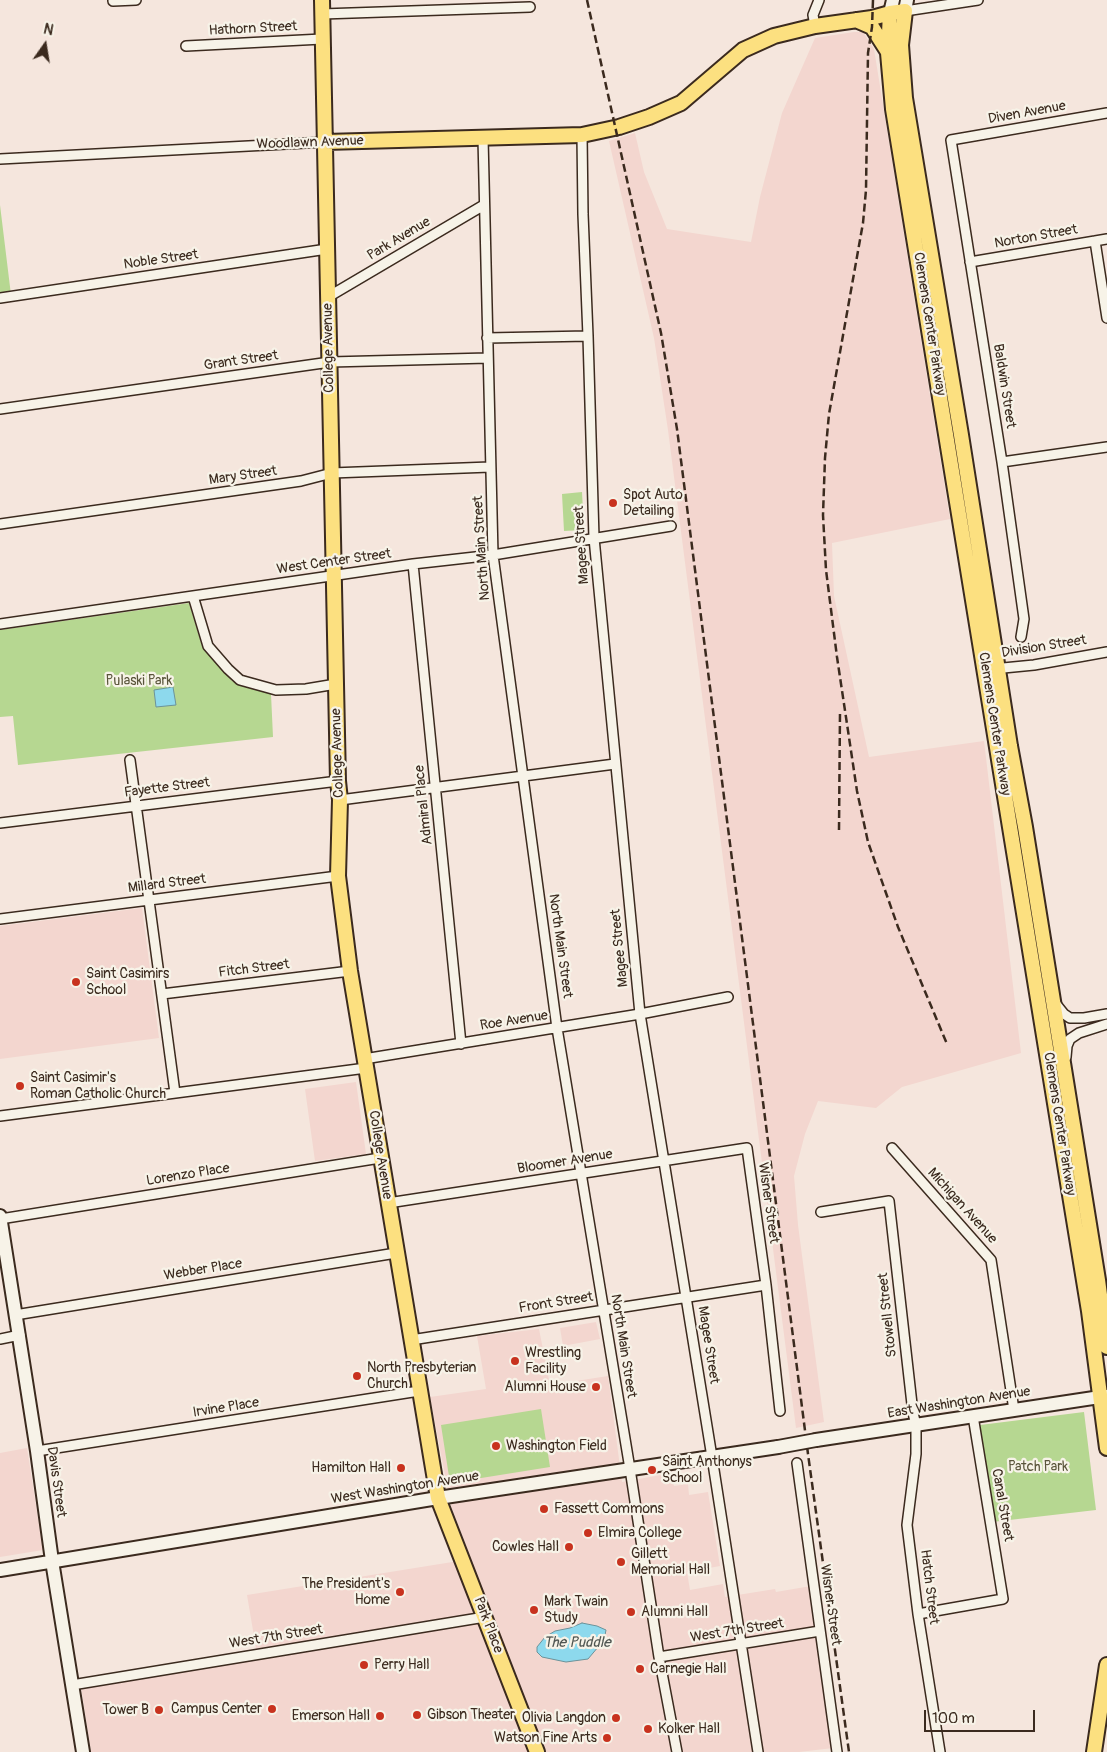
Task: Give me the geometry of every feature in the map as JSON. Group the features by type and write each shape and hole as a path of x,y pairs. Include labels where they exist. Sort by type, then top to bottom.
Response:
{"main road":[{"name":"Woodlawn Avenue","path":"324,142 582,135 619,127 649,117 681,103 743,50 774,36 815,26 856,20 892,6 906,5"},
{"name":"Clemens Center Parkway","path":"906,5 901,45 905,98 961,434 992,669 1088,1310 1104,1396 1107,1448"},
{"name":"Clemens Center Parkway","path":"892,6 888,53 893,109 1052,998 1097,1271 1107,1346"},
{"name":"College Avenue","path":"322,7 338,781 340,800 338,876 350,971 380,1158 438,1498"},
{"path":"856,20 872,27 888,53"},
{"name":"Park Place","path":"438,1498 537,1752"},
{"path":"1094,1752 1107,1665"}],"street":[{"path":"113,1 136,0"},
{"path":"815,26 813,14 819,0"},
{"path":"906,5 978,0"},
{"path":"322,7 530,7"},
{"name":"Hathorn Street","path":"186,46 322,39"},
{"name":"Diven Avenue","path":"951,140 1107,113"},
{"name":"Magee Street","path":"582,135 594,538 640,1014 758,1752"},
{"name":"North Main Street","path":"482,138 493,555 556,1028 676,1752"},
{"name":"Baldwin Street","path":"951,140 1002,462 1024,619 1021,637"},
{"name":"Woodlawn Avenue","path":"0,159 324,142"},
{"name":"Park Avenue","path":"328,297 484,204"},
{"name":"Norton Street","path":"970,262 1107,239"},
{"path":"1096,241 1107,318"},
{"name":"Noble Street","path":"0,298 327,250"},
{"path":"487,338 588,336"},
{"name":"Grant Street","path":"0,409 330,362 488,358"},
{"path":"1002,462 1107,447"},
{"name":"Mary Street","path":"0,524 300,481 332,473 490,467"},
{"name":"West Center Street","path":"0,624 413,564 493,555 671,526"},
{"name":"Admiral Place","path":"413,564 460,1044"},
{"path":"193,596 208,646 228,670 240,680 276,690 306,689 336,684"},
{"name":"Division Street","path":"992,669 1034,665 1107,652"},
{"path":"130,760 175,1093"},
{"path":"340,800 615,764"},
{"name":"Fayette Street","path":"0,823 338,781"},
{"name":"Millard Street","path":"0,919 338,876"},
{"name":"Fitch Street","path":"162,994 350,971"},
{"name":"Roe Avenue","path":"0,1116 175,1093 365,1064 460,1044 728,998"},
{"path":"1052,998 1064,1014 1070,1018 1084,1018 1107,1014"},
{"path":"1066,1080 1067,1046 1070,1039 1079,1033 1107,1024"},
{"name":"Bloomer Avenue","path":"388,1203 747,1148"},
{"name":"Wisner Street","path":"747,1148 766,1285 780,1411"},
{"name":"Michigan Avenue","path":"892,1148 991,1260 1014,1410"},
{"name":"Lorenzo Place","path":"0,1218 380,1158"},
{"name":"Stowell Street","path":"821,1212 889,1201 913,1413 916,1425"},
{"name":"Davis Street","path":"0,1218 20,1336 52,1561 83,1752"},
{"name":"Webber Place","path":"15,1315 396,1253"},
{"name":"Front Street","path":"411,1340 766,1285"},
{"path":"0,1339 20,1336"},
{"name":"Irvine Place","path":"37,1451 419,1391"},
{"name":"East Washington Avenue","path":"816,1440 1104,1396"},
{"name":"Canal Street","path":"918,1614 1004,1599 972,1416"},
{"name":"Hatch Street","path":"916,1425 914,1474 907,1524 918,1614 940,1752"},
{"name":"West Washington Avenue","path":"0,1570 438,1498 816,1440"},
{"name":"Wisner Street","path":"797,1462 837,1752"},
{"name":"West 7th Street","path":"72,1685 485,1617"},
{"name":"West 7th Street","path":"659,1658 820,1631"}],"shaded area":[{"path":"863,32 874,49 950,519 832,543 834,596 869,757 984,741 1021,1053 902,1087 876,1108 818,1101 805,1134 794,1176 798,1225 824,1422 796,1428 668,430 654,338 609,141 635,133 644,172 667,229 751,242 760,197 782,113 815,38"},
{"name":"Saint Casimirs School","path":"142,908 159,1038 0,1059 0,926"},
{"path":"356,1082 366,1154 315,1161 305,1089"},
{"path":"596,1322 600,1339 563,1346 560,1328"},
{"name":"Elmira College","path":"539,1329 550,1385 608,1376 622,1482 672,1473 674,1486 688,1484 689,1495 708,1492 720,1566 687,1572 690,1590 723,1584 725,1597 775,1589 776,1592 811,1586 833,1748 799,1752 91,1752 81,1687 258,1660 247,1595 471,1559 451,1506 430,1397 486,1389 477,1336"},
{"path":"27,1448 43,1550 0,1557 0,1453"}],"green space":[{"path":"0,205 11,295 0,296"},
{"path":"582,492 584,530 564,531 562,494"},
{"name":"Pulaski Park","path":"189,603 202,646 232,681 271,694 273,737 18,765 13,716 0,717 0,630"},
{"name":"Washington Field","path":"541,1409 550,1467 450,1483 441,1425"},
{"name":"Patch Park","path":"1084,1412 1096,1510 992,1522 980,1425"}],"water":[{"path":"173,687 176,705 156,707 154,690"},
{"name":"The Puddle","path":"582,1623 606,1630 604,1640 588,1659 566,1662 542,1657 537,1652 537,1647 545,1637 555,1631"}],"railway":[{"path":"587,0 661,333 677,429 808,1454 849,1752"},
{"path":"873,0 872,27 868,53 866,190 863,223 829,414 825,458 823,515 826,570 857,791 868,842 898,927 947,1044"},
{"path":"839,830 840,712"}],"place":[{"name":"Spot Auto Detailing","path":"613,503"},
{"name":"Saint Casimirs School","path":"76,982"},
{"name":"Saint Casimir's Roman Catholic Church","path":"20,1086"},
{"name":"Wrestling Facility","path":"515,1361"},
{"name":"North Presbyterian Church","path":"357,1376"},
{"name":"Alumni House","path":"596,1387"},
{"name":"Washington Field","path":"496,1446"},
{"name":"Hamilton Hall","path":"401,1468"},
{"name":"Saint Anthonys School","path":"652,1470"},
{"name":"Fassett Commons","path":"544,1509"},
{"name":"Elmira College","path":"588,1533"},
{"name":"Cowles Hall","path":"569,1547"},
{"name":"Gillett Memorial Hall","path":"621,1562"},
{"name":"The President's Home","path":"400,1592"},
{"name":"Mark Twain Study","path":"534,1610"},
{"name":"Alumni Hall","path":"631,1612"},
{"name":"Perry Hall","path":"364,1665"},
{"name":"Carnegie Hall","path":"640,1669"},
{"name":"Campus Center","path":"272,1709"},
{"name":"Tower B","path":"159,1710"},
{"name":"Gibson Theater","path":"417,1715"},
{"name":"Emerson Hall","path":"380,1716"},
{"name":"Olivia Langdon","path":"616,1718"},
{"name":"Kolker Hall","path":"648,1729"},
{"name":"Watson Fine Arts","path":"607,1738"}]}
